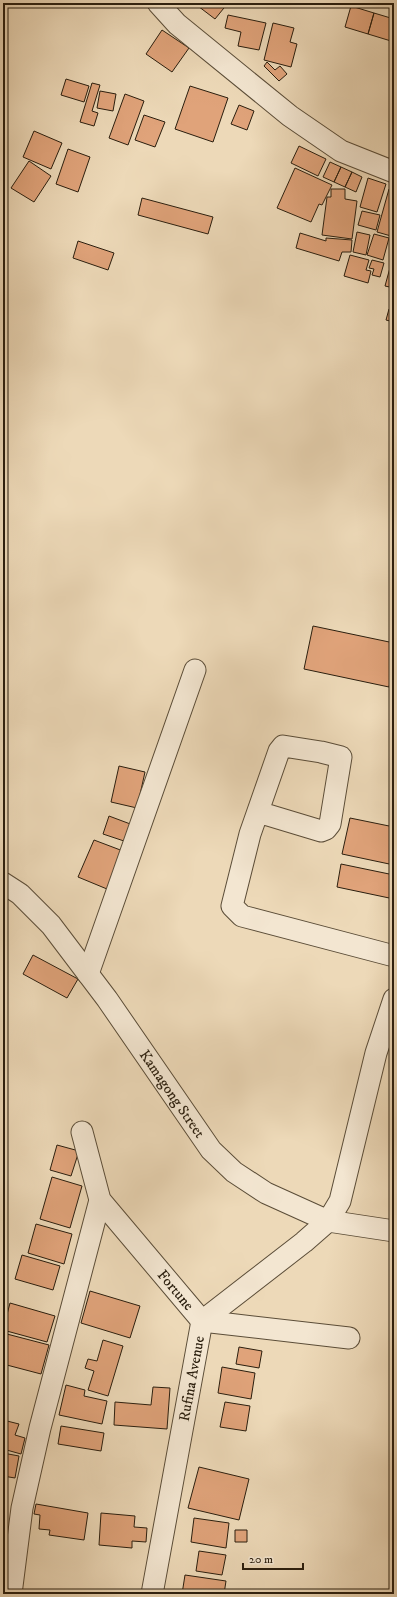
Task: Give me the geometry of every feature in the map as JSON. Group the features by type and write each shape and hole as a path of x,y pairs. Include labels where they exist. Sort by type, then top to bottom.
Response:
{"street":[{"path":"158,3 183,28 290,116 342,152 394,172"},
{"path":"88,974 195,670"},
{"path":"258,812 321,831 326,829 330,824 341,757 283,746 279,751 250,834 232,906 236,912 242,916 394,956"},
{"name":"Kamagong Street","path":"3,882 20,894 51,925 88,974 211,1150 234,1172 266,1193 328,1221 394,1231"},
{"name":"Rufina Avenue","path":"152,1594 202,1321 304,1242 328,1221 340,1201 376,1054 394,1000"},
{"name":"Fortune","path":"82,1132 100,1200 202,1321 349,1338"},
{"path":"11,1594 22,1508 40,1428 100,1200"}],"building":[{"path":"194,3 228,3 215,19"},
{"path":"351,6 374,13 368,34 345,27"},
{"path":"374,13 394,19 394,29 391,41 368,34"},
{"path":"228,15 266,23 259,50 238,46 241,32 225,28"},
{"path":"273,23 294,28 290,42 297,44 291,67 264,60"},
{"path":"162,30 189,48 172,72 146,54"},
{"path":"267,62 275,70 280,66 287,74 279,81 264,66"},
{"path":"66,79 89,86 84,102 61,95"},
{"path":"92,83 100,85 92,111 98,113 94,126 80,122"},
{"path":"190,86 228,98 213,142 175,129"},
{"path":"100,91 116,94 113,111 97,108"},
{"path":"125,94 144,101 128,145 109,138"},
{"path":"239,105 254,111 247,130 231,124"},
{"path":"144,115 165,122 155,147 135,140"},
{"path":"34,131 62,143 51,169 23,157"},
{"path":"299,146 326,159 318,176 291,163"},
{"path":"68,149 90,157 78,192 56,184"},
{"path":"29,161 51,176 34,202 11,188"},
{"path":"330,162 341,167 334,182 323,177"},
{"path":"341,167 352,172 345,187 334,182"},
{"path":"295,168 332,185 322,205 319,204 311,222 277,208"},
{"path":"352,172 362,177 356,192 345,187"},
{"path":"368,178 386,184 377,212 360,207"},
{"path":"331,189 345,189 345,199 357,201 352,239 322,235 327,197 331,197"},
{"path":"389,189 394,191 392,202 394,203 394,224 391,236 377,232"},
{"path":"142,198 213,217 208,234 138,215"},
{"path":"362,211 380,215 376,230 358,225"},
{"path":"357,232 370,235 366,255 353,252"},
{"path":"300,233 326,241 326,238 352,240 351,252 342,252 339,261 296,248"},
{"path":"374,234 389,238 383,260 367,255"},
{"path":"78,241 114,253 108,270 73,258"},
{"path":"394,253 394,288 385,286"},
{"path":"350,255 369,260 366,270 371,271 368,283 344,276"},
{"path":"372,260 384,263 380,277 372,275 374,269 369,268"},
{"path":"389,309 394,310 394,322 386,320"},
{"path":"313,626 394,643 394,663 389,687 304,669"},
{"path":"119,766 145,772 137,808 111,802"},
{"path":"109,816 133,825 127,842 103,834"},
{"path":"350,818 394,827 394,865 342,854"},
{"path":"94,840 123,851 107,889 78,877"},
{"path":"341,864 394,875 394,899 337,887"},
{"path":"33,955 78,979 67,998 23,974"},
{"path":"57,1145 79,1151 71,1176 50,1170"},
{"path":"52,1177 82,1186 70,1228 40,1219"},
{"path":"36,1224 72,1234 64,1264 28,1253"},
{"path":"22,1255 60,1266 53,1290 15,1279"},
{"path":"90,1291 140,1306 130,1338 81,1323"},
{"path":"10,1303 55,1316 47,1342 3,1330"},
{"path":"3,1333 49,1345 41,1374 3,1364"},
{"path":"103,1340 123,1346 108,1396 88,1390 94,1371 85,1368 88,1359 97,1361"},
{"path":"239,1347 262,1351 259,1368 236,1364"},
{"path":"222,1367 255,1373 251,1399 218,1393"},
{"path":"66,1385 85,1390 84,1396 107,1401 102,1424 59,1415"},
{"path":"153,1387 170,1388 167,1429 114,1425 115,1402 151,1405"},
{"path":"225,1402 250,1406 246,1431 220,1427"},
{"path":"3,1420 19,1424 15,1435 25,1438 21,1454 3,1449"},
{"path":"61,1426 104,1433 101,1451 58,1444"},
{"path":"3,1453 19,1456 15,1478 3,1476"},
{"path":"199,1467 249,1479 239,1520 188,1508"},
{"path":"36,1504 88,1513 84,1540 49,1535 50,1530 39,1529 40,1515 34,1514"},
{"path":"101,1513 135,1516 134,1527 147,1528 146,1542 132,1541 132,1548 99,1545"},
{"path":"194,1518 229,1523 226,1548 191,1542"},
{"path":"235,1530 247,1530 247,1542 235,1542"},
{"path":"199,1551 226,1555 222,1575 196,1571"},
{"path":"185,1575 226,1581 224,1594 182,1594"}]}
